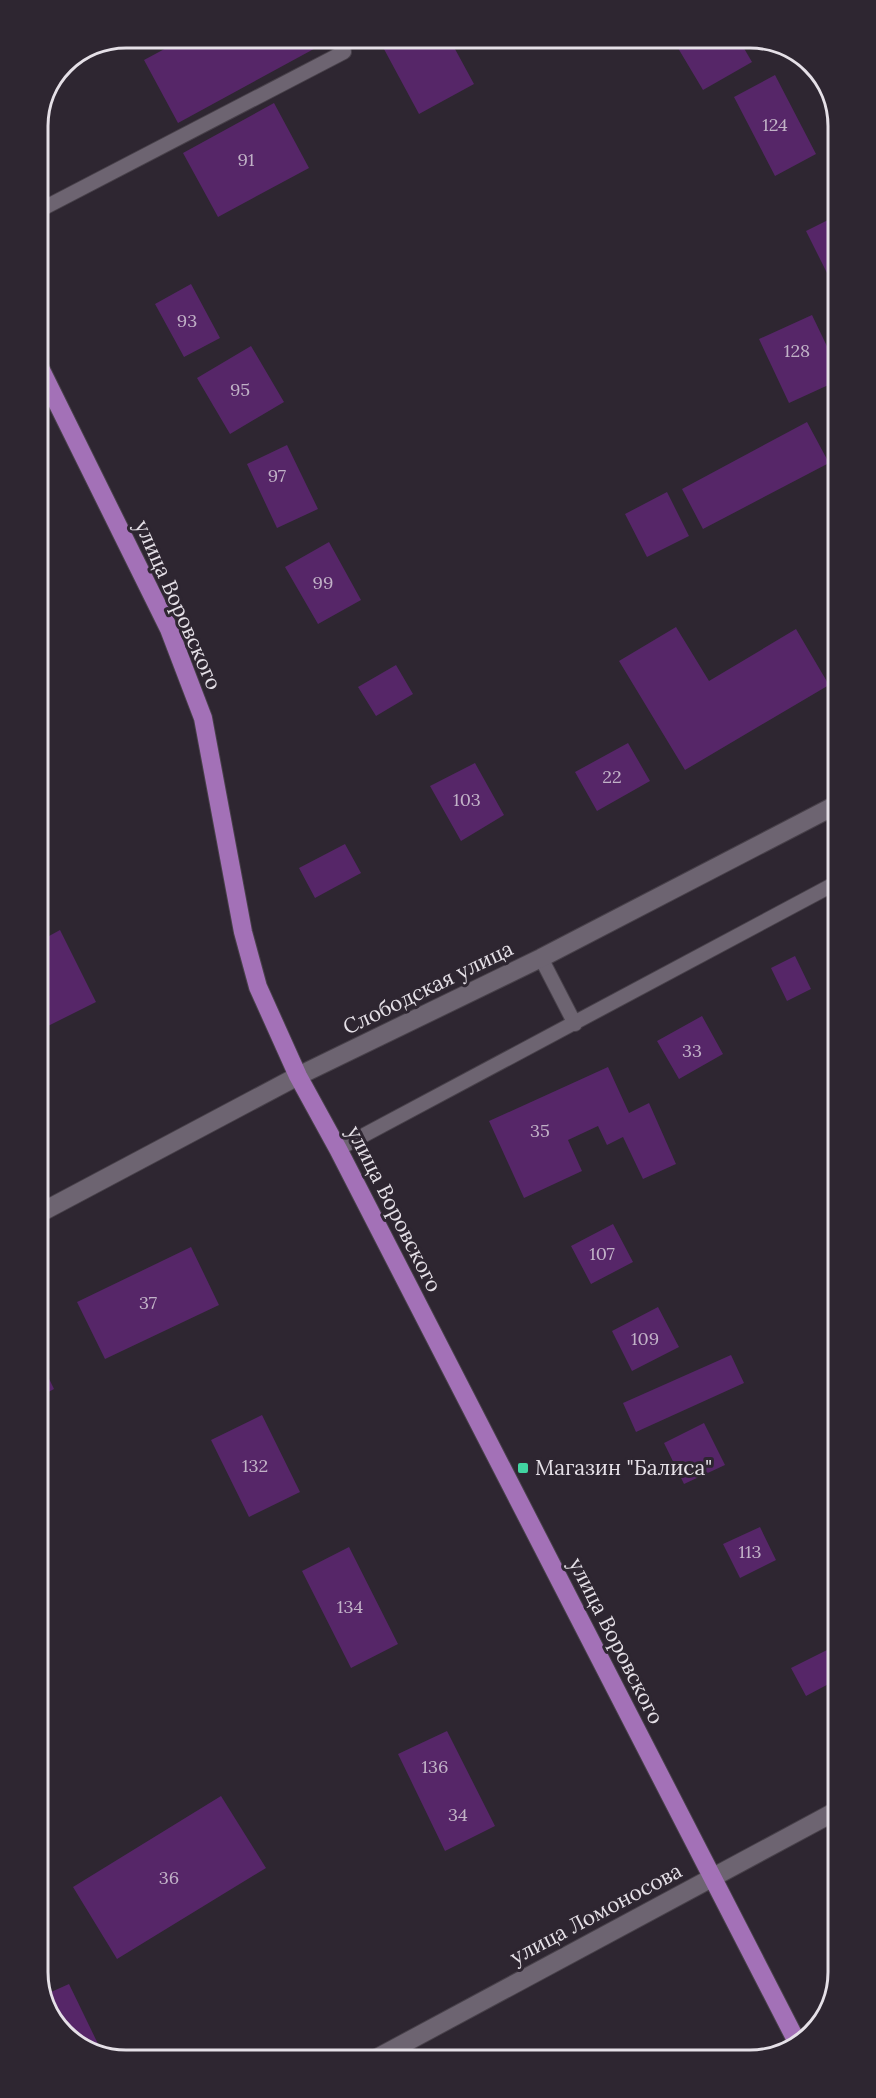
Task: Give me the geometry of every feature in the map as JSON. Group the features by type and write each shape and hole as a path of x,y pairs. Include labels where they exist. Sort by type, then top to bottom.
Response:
{"main road":[{"name":"улица Воровского","path":"48,384 169,629 203,718 243,932 258,987 298,1076 338,1149 794,2036"}],"street":[{"name":"Слободская улица","path":"48,1209 298,1076 541,958 828,809"},
{"name":"улица Ломоносова","path":"392,2050 828,1814"}],"lane":[{"path":"48,206 345,52"},
{"path":"338,1149 828,887"},
{"path":"541,958 575,1024"}],"building":[{"path":"166,48 316,48 178,123 144,60"},
{"path":"383,48 454,48 474,84 419,114"},
{"path":"678,48 744,48 752,62 703,90"},
{"path":"775,75 816,154 775,176 734,97"},
{"path":"274,103 309,168 218,217 183,153"},
{"path":"828,220 828,275 806,231"},
{"path":"191,284 220,338 184,357 155,304"},
{"path":"812,315 828,348 828,385 789,403 759,339"},
{"path":"251,346 284,402 230,434 197,378"},
{"path":"807,422 828,461 828,464 703,529 682,489"},
{"path":"287,445 318,509 277,528 247,464"},
{"path":"667,492 689,536 647,557 625,514"},
{"path":"329,542 361,600 318,624 285,567"},
{"path":"676,627 709,681 796,629 828,686 685,770 619,661"},
{"path":"396,665 413,694 376,716 358,687"},
{"path":"628,743 650,781 597,811 575,772"},
{"path":"475,763 504,815 461,841 430,786"},
{"path":"345,844 361,873 315,898 299,868"},
{"path":"60,930 96,1002 48,1026 48,937"},
{"path":"795,956 811,989 787,1001 771,968"},
{"path":"702,1016 723,1054 679,1079 657,1041"},
{"path":"608,1067 629,1113 649,1103 676,1164 643,1179 623,1137 607,1145 598,1126 568,1140 582,1171 524,1198 489,1121"},
{"path":"613,1224 633,1262 591,1284 571,1246"},
{"path":"191,1247 219,1305 105,1359 77,1302"},
{"path":"658,1307 679,1347 632,1371 612,1331"},
{"path":"731,1355 744,1383 636,1432 623,1403"},
{"path":"48,1377 54,1389 48,1392"},
{"path":"262,1415 300,1492 249,1517 211,1440"},
{"path":"704,1423 725,1465 684,1484 664,1443"},
{"path":"760,1527 776,1560 740,1578 723,1544"},
{"path":"349,1547 398,1644 351,1668 302,1571"},
{"path":"828,1650 828,1684 806,1696 791,1668"},
{"path":"447,1731 495,1826 445,1851 398,1754"},
{"path":"221,1796 266,1868 117,1959 73,1887"},
{"path":"69,1984 98,2045 71,2027 61,2015 51,1992"}],"place":[{"name":"Магазин \"Балиса\"","path":"523,1468"}]}
